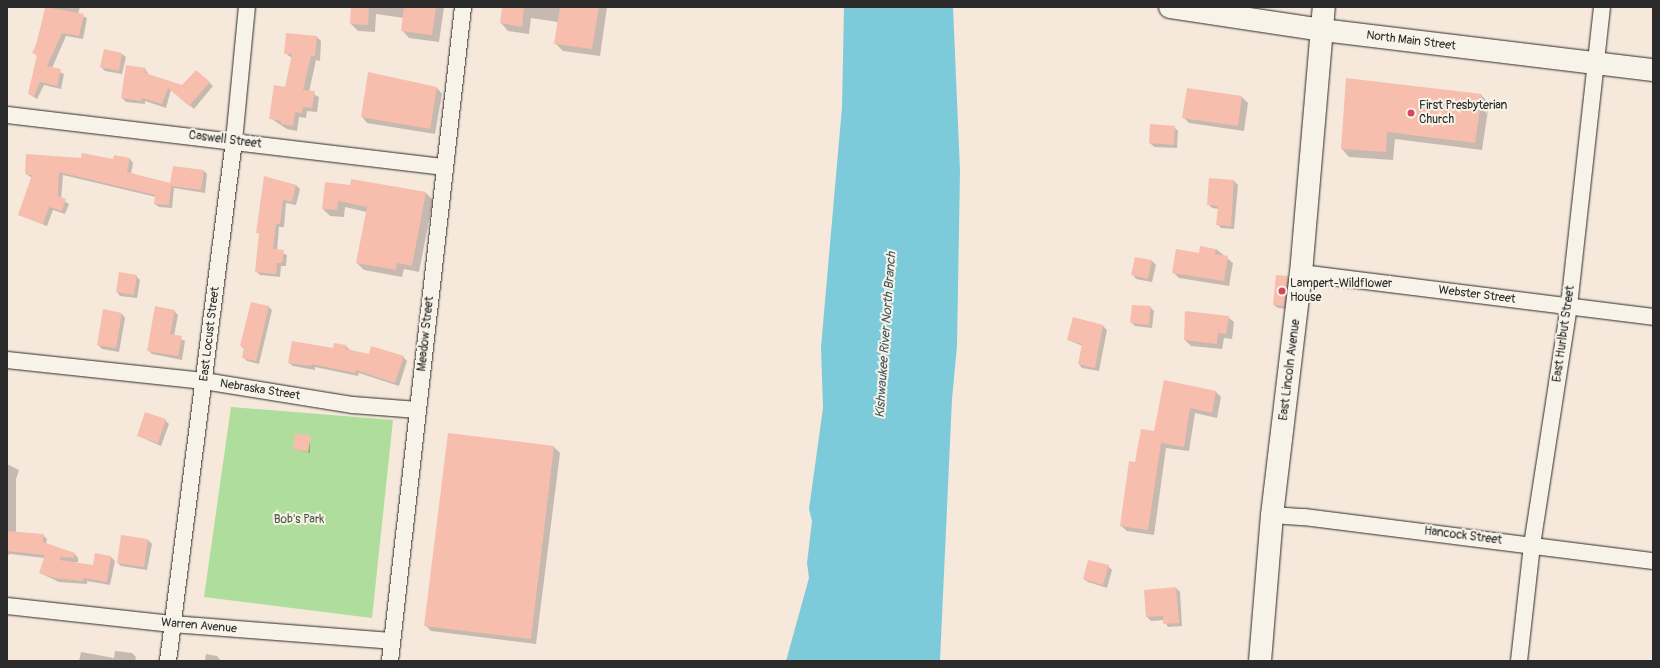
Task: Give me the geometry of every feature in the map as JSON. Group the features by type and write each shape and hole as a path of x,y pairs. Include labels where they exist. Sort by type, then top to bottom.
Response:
{"street":[{"name":"East Locust Street","path":"168,661 234,141 247,7"},
{"name":"Meadow Street","path":"390,661 443,167 463,7"},
{"name":"North Main Street","path":"1170,7 1322,30 1653,70"},
{"name":"East Lincoln Avenue","path":"1260,661 1272,515 1301,273 1324,7"},
{"name":"East Hurlbut Street","path":"1520,661 1532,545 1570,306 1602,7"},
{"name":"Caswell Street","path":"7,115 443,167"},
{"name":"Webster Street","path":"1301,273 1653,317"},
{"name":"Nebraska Street","path":"7,360 204,381 353,405 418,410"},
{"name":"Hancock Street","path":"1272,515 1532,545 1653,562"},
{"name":"Warren Avenue","path":"7,606 172,624 391,641"}],"green space":[{"name":"Bob's Park","path":"231,407 393,420 372,618 204,597"}],"water":[{"name":"Kishwaukee River North Branch","path":"844,7 953,7 960,171 957,346 952,399 940,661 786,661 809,578 807,563 812,521 809,509 823,408 821,347 842,107"}],"building":[{"path":"45,7 84,14 79,36 62,33 47,66 61,69 57,86 40,82 34,96 28,94 37,55 32,53 38,40"},
{"path":"351,7 369,7 368,25 350,24"},
{"path":"404,7 436,7 432,35 401,31"},
{"path":"502,7 524,7 522,27 500,23"},
{"path":"560,7 599,7 592,49 554,44"},
{"path":"286,33 317,36 315,56 311,56 303,90 315,91 312,108 303,107 302,113 295,112 293,126 281,124 281,121 269,119 274,85 285,87 292,54 284,54"},
{"path":"104,49 122,53 119,71 100,67"},
{"path":"126,65 146,68 145,73 182,85 196,70 210,82 189,106 168,88 162,104 142,98 141,101 121,98"},
{"path":"368,72 437,87 430,129 361,117"},
{"name":"First Presbyterian Church","path":"1346,78 1482,94 1475,143 1387,132 1386,152 1341,149"},
{"path":"1187,88 1242,96 1238,126 1182,118"},
{"path":"1150,124 1175,126 1174,145 1149,143"},
{"path":"82,153 113,159 114,155 130,158 127,172 170,183 173,166 204,170 201,190 171,186 169,205 154,204 155,195 59,172 58,196 66,199 62,211 49,207 43,224 18,215 32,175 25,174 26,154 81,158"},
{"path":"264,176 296,185 292,202 283,200 280,224 276,224 273,249 284,250 282,263 277,263 276,274 255,272 259,233 256,233"},
{"path":"1209,178 1234,180 1231,226 1216,225 1218,206 1207,205"},
{"path":"351,179 426,192 412,266 397,263 396,270 356,263 367,207 338,201 337,210 322,209 325,182 350,185"},
{"path":"1200,246 1216,249 1215,254 1228,256 1224,281 1172,273 1176,249 1199,253"},
{"path":"1135,257 1152,260 1148,279 1131,275"},
{"path":"119,272 137,275 134,295 116,292"},
{"name":"Lampert-Wildflower House","path":"1276,275 1288,276 1284,306 1273,305"},
{"path":"251,302 269,306 256,361 242,358 244,347 240,346"},
{"path":"1132,305 1151,306 1149,325 1130,323"},
{"path":"155,306 175,310 170,334 182,336 178,356 147,351"},
{"path":"103,309 122,313 116,348 97,345"},
{"path":"1185,311 1229,316 1226,334 1218,333 1217,344 1184,340"},
{"path":"1073,317 1103,325 1095,368 1078,364 1082,344 1067,340"},
{"path":"292,341 333,348 334,343 346,345 346,349 369,354 371,346 404,356 395,383 356,370 355,373 312,364 311,366 288,363"},
{"path":"1164,380 1216,391 1212,413 1190,408 1184,447 1161,443 1148,530 1120,526 1129,461 1135,462 1141,429 1154,431"},
{"path":"145,412 166,419 158,443 137,436"},
{"path":"295,433 311,436 308,452 293,449"},
{"path":"448,433 554,446 531,639 424,626"},
{"path":"7,531 44,534 43,542 75,553 74,558 61,557 60,560 93,565 95,553 111,556 107,582 84,578 83,581 54,578 39,573 45,555 7,551"},
{"path":"121,535 148,539 144,567 117,563"},
{"path":"1088,560 1109,565 1103,585 1083,579"},
{"path":"1176,587 1179,623 1163,624 1163,616 1146,617 1144,590"}],"place":[{"name":"First Presbyterian Church","path":"1411,113"},
{"name":"Lampert-Wildflower House","path":"1282,291"}]}
